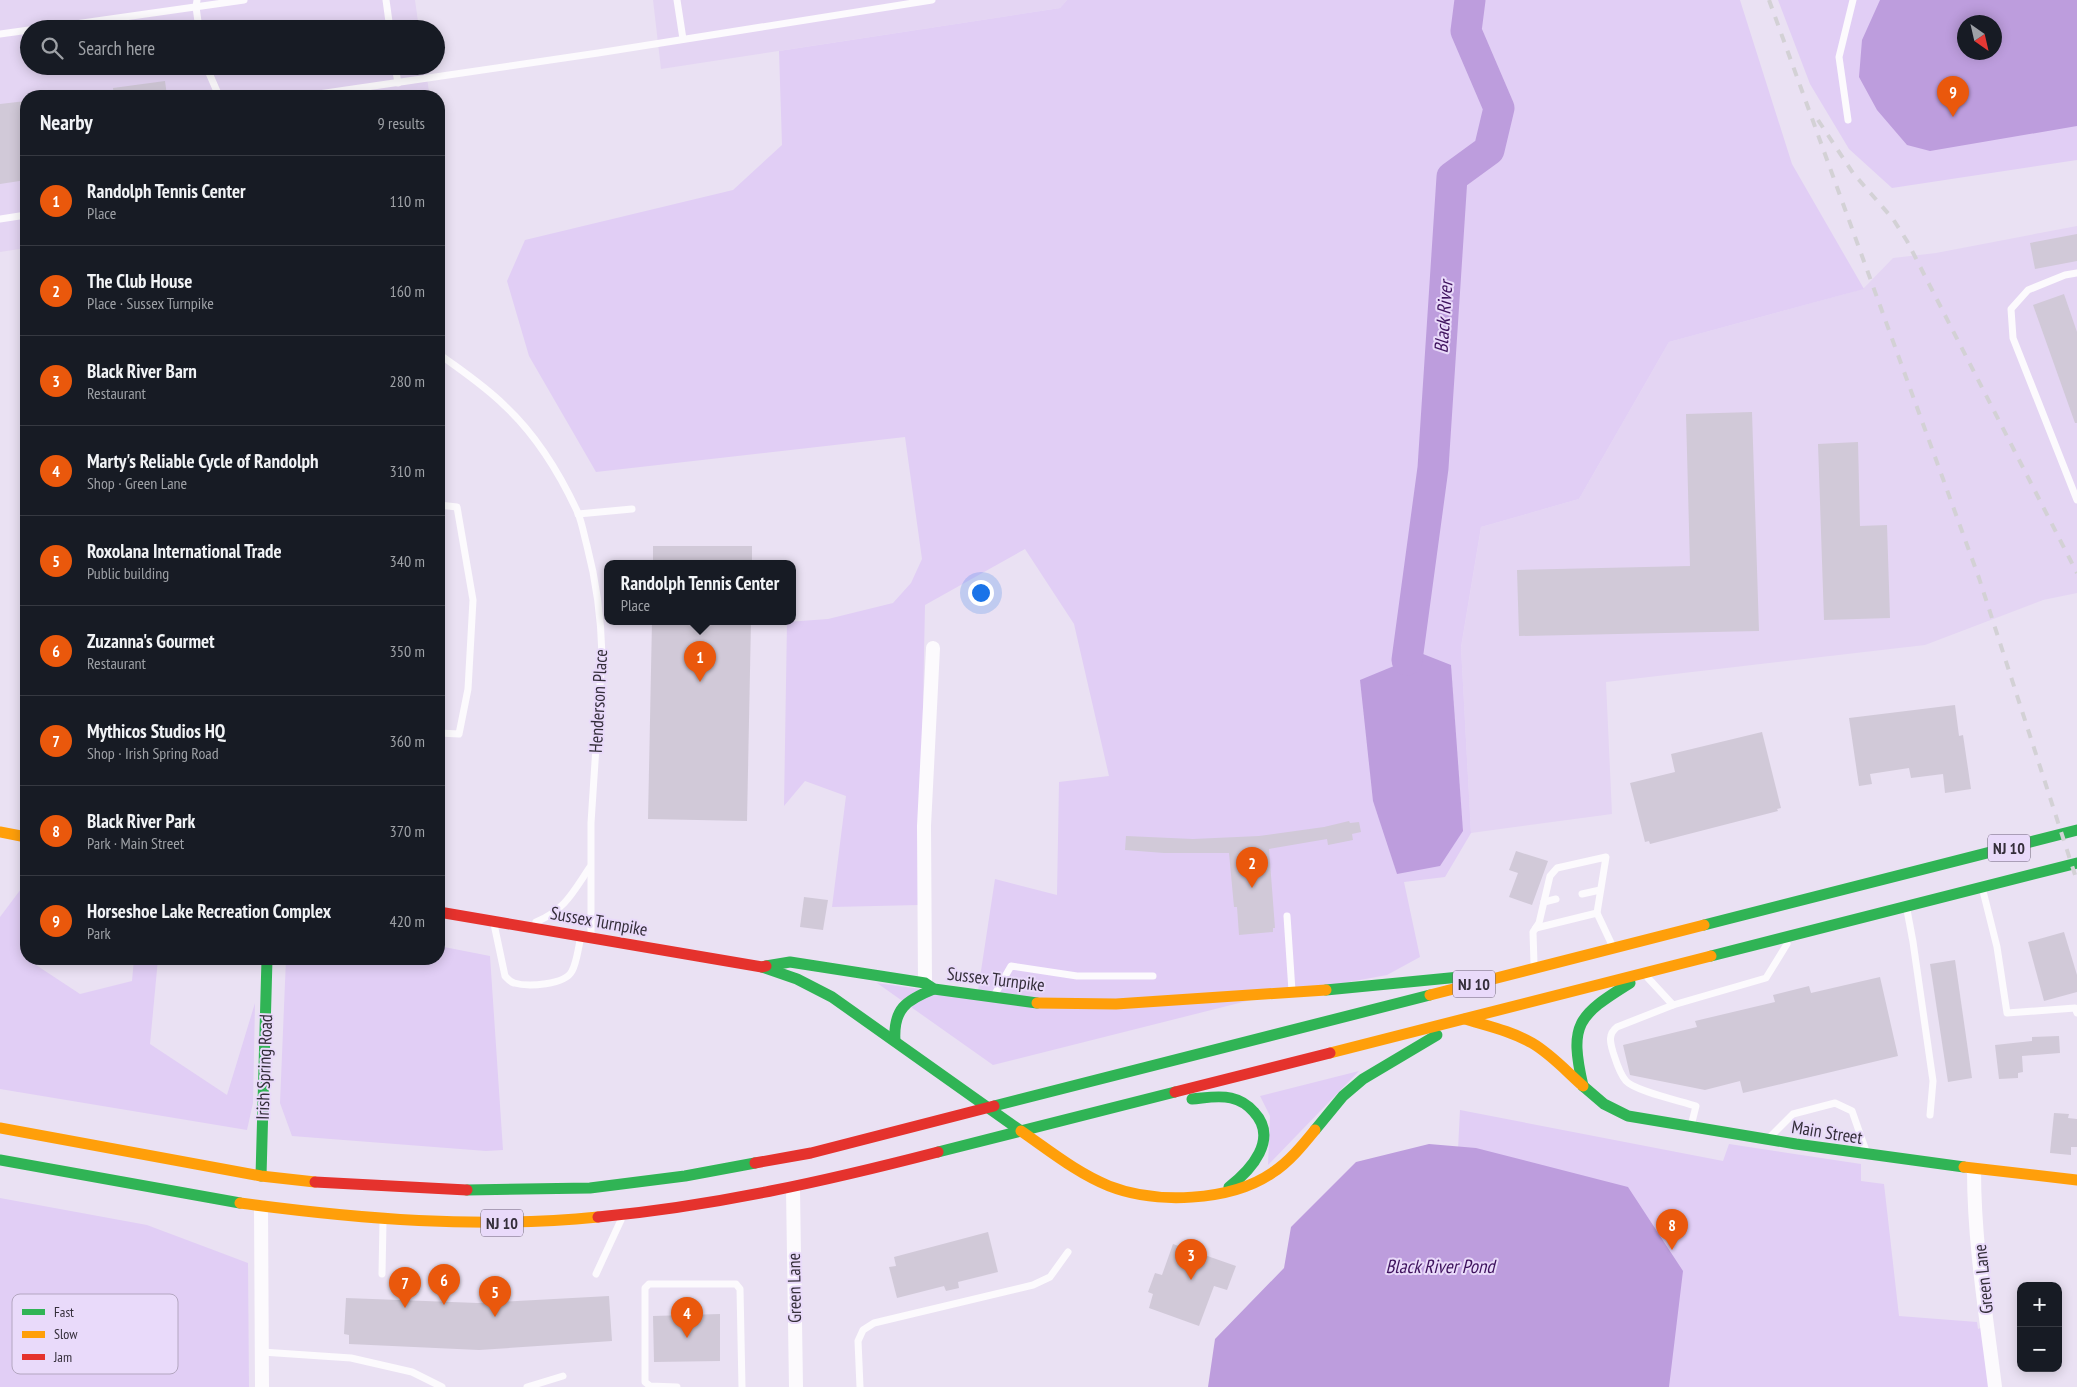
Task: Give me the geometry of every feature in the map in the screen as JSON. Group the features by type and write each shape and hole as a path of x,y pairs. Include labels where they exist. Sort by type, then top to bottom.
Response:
{"main road":[{"name":"NJ 10","path":"0,1128 261,1176 336,1184 505,1191 590,1188 685,1176 811,1153 2077,830"},
{"path":"0,832 20,837"},
{"name":"NJ 10","path":"0,1160 260,1207 383,1220 508,1223 623,1216 725,1202 792,1189 1001,1137 2077,863"},
{"name":"Sussex Turnpike","path":"445,913 762,967 790,962 1031,1003 1077,1005 1126,1004 1292,993 1530,970"},
{"name":"Irish Spring Road","path":"261,1176 267,965"},
{"path":"762,967 797,979 832,997 1053,1154 1100,1183 1128,1193 1169,1199 1244,1188 1264,1179 1288,1160 1353,1087 1464,1019"},
{"path":"1583,1086 1576,1041 1584,1018 1605,1000 1644,974"},
{"path":"895,1041 893,1028 903,1005 929,986"},
{"name":"Main Street","path":"1464,1019 1509,1032 1540,1048 1604,1104 1628,1116 1868,1156 1974,1170 2077,1180"},
{"path":"1134,1103 1225,1098 1242,1102 1254,1112 1262,1125 1264,1133 1262,1150 1258,1160 1238,1180 1215,1193"}],"street":[{"path":"929,986 924,826 933,648"},
{"name":"Green Lane","path":"1974,1170 1974,1192 1983,1288 1995,1387"},
{"name":"Green Lane","path":"792,1189 796,1387"},
{"path":"260,1207 262,1387"}],"lane":[{"path":"96,20 196,4 244,0"},
{"path":"386,0 389,20"},
{"path":"677,0 683,40"},
{"path":"348,90 683,40 932,0"},
{"path":"1848,120 1839,57 1854,0"},
{"path":"196,4 198,20"},
{"path":"0,34 20,31"},
{"path":"210,75 216,90"},
{"path":"397,75 398,83"},
{"path":"0,219 20,216"},
{"path":"2077,273 2065,275 2028,290 2011,309 2013,338 2077,500"},
{"name":"Henderson Place","path":"445,358 483,386 506,407 528,430 558,476 578,514 600,603 602,655 586,937 572,972 566,979 555,982 520,984 512,982 505,976 493,922"},
{"path":"445,506 457,507 473,600 468,688 459,734 445,733"},
{"path":"578,514 632,509"},
{"path":"1530,970 1533,932 1539,923 1550,876 1557,868 1606,857 1597,912 1614,948"},
{"path":"526,927 548,917 562,907 590,867"},
{"path":"1982,888 1997,946 2007,1013 2075,1008 2077,1013"},
{"path":"1582,894 1600,890"},
{"path":"1544,902 1556,900"},
{"path":"1906,907 1913,942 1933,1081 1930,1115"},
{"path":"1536,928 1597,912"},
{"path":"1287,916 1292,993"},
{"path":"1691,1127 1696,1106 1633,1086 1626,1081 1610,1044 1611,1036 1617,1027 1672,1005 1766,978 1792,937"},
{"path":"994,997 1011,966 1077,976 1153,976"},
{"path":"1644,974 1672,1005"},
{"path":"1767,1140 1792,1114 1835,1102 1852,1111 1868,1156"},
{"path":"596,1274 623,1216"},
{"path":"382,1274 383,1220"},
{"path":"860,1387 858,1341 863,1330 874,1323 1033,1285 1050,1277 1068,1252"},
{"path":"677,1387 650,1386 645,1382 644,1288 649,1284 736,1284 740,1289 742,1387"},
{"path":"262,1352 351,1358 412,1372 442,1387"},
{"path":"527,1387 563,1376"}],"shaded area":[{"path":"0,0 415,0 418,20 20,20 20,75 426,75 429,90 20,90 20,249 0,252"},
{"path":"653,0 1067,0 1060,8 661,69"},
{"path":"1067,0 1740,0 1792,164 1864,289 1669,342 1579,499 1481,527 1461,647 1471,833 1445,877 1404,882 1420,957 1387,975 1251,1000 993,1065 877,983 977,997 995,879 1057,895 1059,782 1109,776 1074,624 1025,549 925,605 919,905 832,907 846,796 805,781 784,806 787,625 796,625 796,621 828,619 893,603 911,583 922,559 905,437 596,472 529,356 507,281 525,240 733,190 782,145 779,51 1060,8"},
{"path":"1778,0 2077,0 2077,160 1892,188 1849,149 1810,84"},
{"path":"2077,226 2077,593 2043,600 1925,645 1606,682 1612,814 1471,833 1461,647 1481,527 1579,499 1669,342 1863,289 1893,258 1936,253"},
{"path":"20,890 20,965 36,965 80,994 132,981 133,965 157,965 150,1044 227,1095 255,1003 253,1103 247,1130 0,1089 0,917"},
{"path":"445,947 490,956 503,1150 486,1151 292,1136 280,1103 286,965 445,965"},
{"path":"1359,1071 1268,1165 1270,1116 1260,1096"},
{"path":"1460,1110 1723,1161 1729,1144 1861,1164 1861,1181 1884,1184 1899,1316 1977,1322 1978,1329 1983,1327 1989,1387 1446,1387"},
{"path":"0,1198 147,1225 248,1263 249,1387 0,1387"}],"water":[{"path":"1880,0 2077,0 2077,126 1930,151 1907,145 1877,110 1859,77 1862,40"},
{"path":"1423,654 1451,665 1463,831 1440,866 1397,874 1373,801 1360,680"},
{"name":"Black River Pond","path":"1429,1144 1476,1148 1628,1187 1683,1271 1669,1387 1208,1387 1215,1339 1284,1268 1291,1227 1356,1162"}],"building":[{"path":"165,81 166,90 113,90 113,88"},
{"path":"20,102 20,181 0,184 0,104"},
{"path":"2077,234 2077,261 2035,269 2030,243"},
{"path":"2064,294 2077,332 2077,423 2075,423 2033,305"},
{"path":"1752,412 1759,631 1519,636 1517,570 1690,566 1686,414"},
{"path":"1858,442 1860,526 1887,525 1890,618 1824,620 1818,444"},
{"path":"653,546 752,546 752,560 653,560"},
{"path":"652,625 751,625 747,821 648,819"},
{"path":"1955,705 1959,736 1963,735 1971,789 1945,793 1943,774 1911,778 1909,768 1870,774 1872,784 1859,786 1849,718"},
{"path":"1762,732 1781,808 1777,809 1778,811 1650,844 1649,841 1645,842 1630,783 1675,772 1671,754"},
{"path":"1349,821 1350,823 1359,822 1361,832 1352,834 1353,840 1328,845 1327,839 1269,849 1275,928 1273,928 1273,932 1239,935 1237,907 1234,907 1229,853 1164,853 1125,850 1126,836 1193,839 1259,836 1324,827"},
{"path":"1516,851 1548,861 1532,905 1509,897 1518,873 1509,870"},
{"path":"804,897 828,900 823,930 800,927"},
{"path":"2064,932 2077,975 2077,992 2044,1001 2028,942"},
{"path":"1955,960 1972,1078 1948,1082 1930,964"},
{"path":"1880,977 1898,1056 1743,1093 1740,1081 1705,1090 1630,1075 1623,1045 1697,1027 1695,1021 1775,1002 1773,995 1809,986 1811,993"},
{"path":"2059,1036 2060,1053 2022,1056 2023,1072 2018,1073 2018,1078 1999,1079 1995,1045 2032,1041 2032,1037"},
{"path":"2054,1113 2069,1114 2068,1118 2077,1119 2077,1147 2071,1147 2071,1155 2050,1153"},
{"path":"988,1232 998,1272 958,1282 959,1288 946,1291 944,1286 897,1298 889,1267 896,1266 894,1257"},
{"path":"1173,1244 1236,1266 1227,1290 1214,1286 1199,1326 1149,1308 1153,1294 1148,1292 1155,1273 1162,1275"},
{"path":"609,1296 612,1341 479,1350 349,1344 349,1335 344,1334 346,1298 478,1303"},
{"path":"720,1314 720,1361 654,1362 653,1316"}],"waterway":[{"name":"Black River","path":"1407,660 1433,468 1452,177 1489,150 1499,108 1466,31 1470,0"}],"railway":[{"path":"1769,0 1979,578 2077,881"},
{"path":"1818,120 1853,173 1893,219 1907,241 2077,573"}],"traffic: fast":[{"path":"1704,925 2077,830"},
{"path":"1711,956 2077,863"},
{"path":"766,966 790,962 925,983 934,989 1037,1003"},
{"path":"261,1176 267,965"},
{"path":"762,967 797,979 832,997 1021,1131"},
{"path":"1326,990 1470,976"},
{"path":"1583,1086 1577,1048 1581,1024 1598,1004 1630,983"},
{"path":"895,1041 896,1021 903,1007 916,997 934,989"},
{"path":"994,1106 1430,995"},
{"path":"1315,1130 1343,1096 1363,1079 1437,1035"},
{"path":"1583,1086 1604,1104 1628,1116 1796,1144 1964,1167"},
{"path":"938,1152 1175,1092"},
{"path":"1192,1099 1226,1097 1241,1101 1254,1112 1261,1122 1264,1133 1259,1153 1246,1172 1229,1187"},
{"path":"0,1160 240,1203"},
{"path":"467,1190 590,1188 685,1176 755,1163"}],"traffic: slow":[{"path":"0,832 20,836"},
{"path":"1430,995 1704,925"},
{"path":"1330,1053 1711,956"},
{"path":"1037,1003 1116,1004 1326,990"},
{"path":"1465,1019 1508,1032 1532,1043 1552,1057 1583,1086"},
{"path":"0,1128 261,1176 315,1182"},
{"path":"1021,1131 1075,1168 1109,1186 1148,1196 1192,1197 1214,1195 1255,1183 1284,1164 1315,1130"},
{"path":"1964,1167 2077,1180"},
{"path":"240,1203 374,1218 463,1222 508,1222 598,1217"}],"traffic: jam":[{"path":"445,913 762,967 766,966"},
{"path":"1175,1092 1330,1053"},
{"path":"755,1163 811,1153 994,1106"},
{"path":"598,1217 684,1206 769,1191 854,1173 938,1152"},
{"path":"315,1182 467,1190"}],"place":[{"name":"Horseshoe Lake Recreation Complex","path":"1953,117"},
{"name":"Randolph Tennis Center","path":"700,682"},
{"name":"The Club House","path":"1252,888"},
{"name":"Black River Park","path":"1672,1250"},
{"name":"Black River Barn","path":"1191,1280"},
{"name":"Zuzanna's Gourmet","path":"444,1305"},
{"name":"Mythicos Studios HQ","path":"405,1308"},
{"name":"Roxolana International Trade","path":"495,1317"},
{"name":"Marty's Reliable Cycle of Randolph","path":"687,1338"}]}
